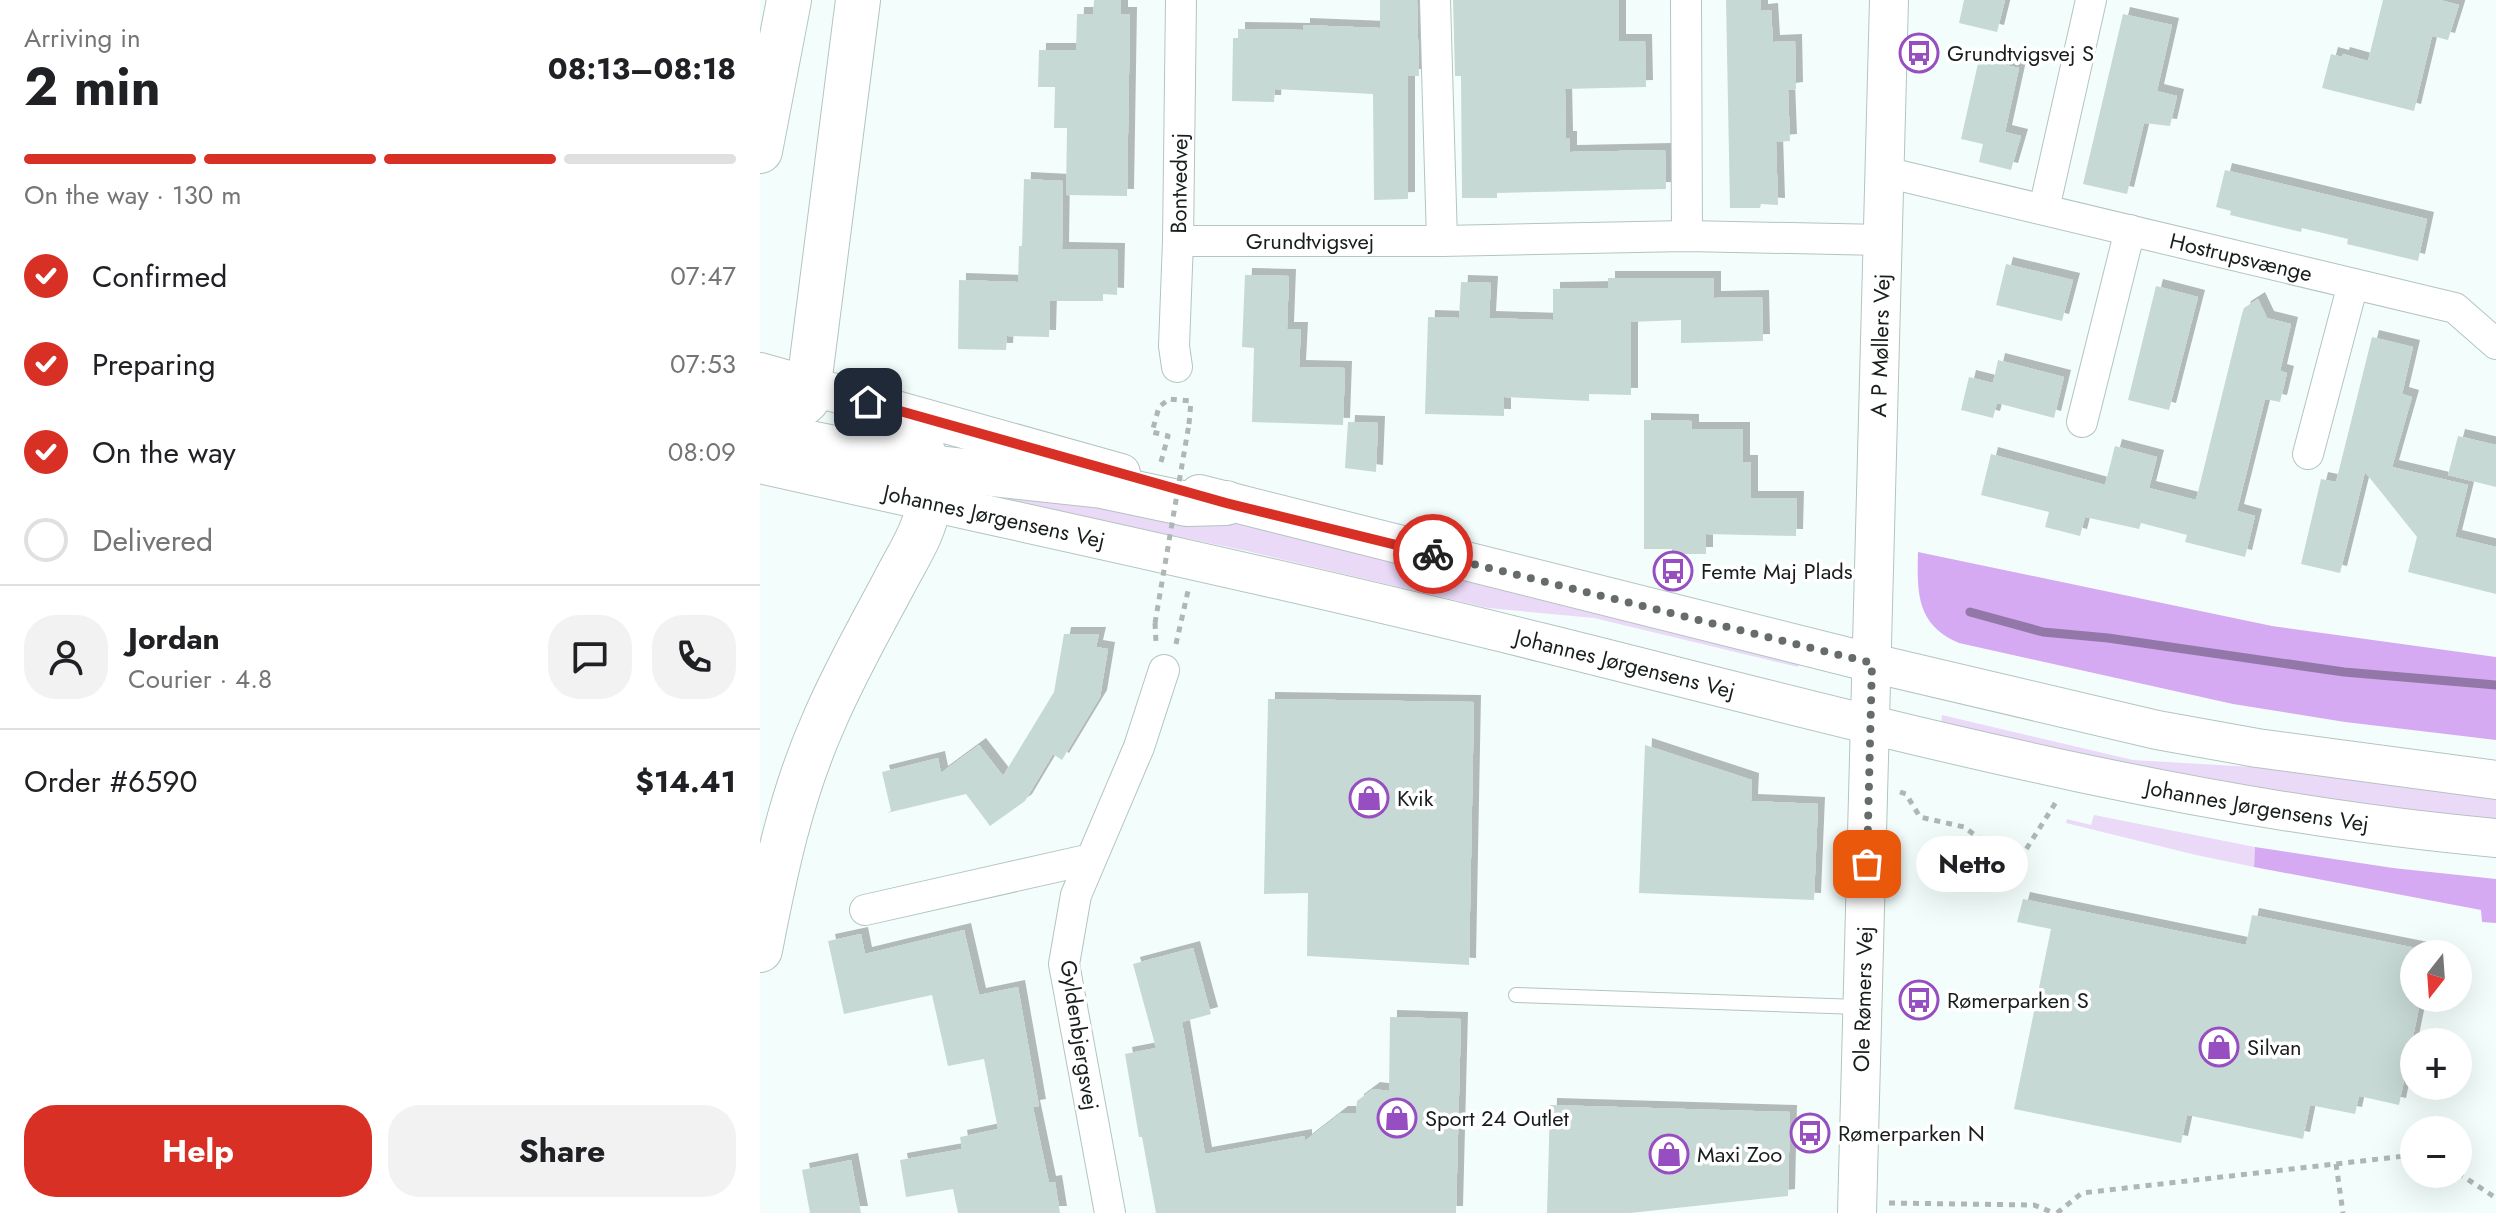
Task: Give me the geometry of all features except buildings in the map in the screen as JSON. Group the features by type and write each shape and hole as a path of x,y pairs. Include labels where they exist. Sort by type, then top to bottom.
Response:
{"main road":[{"path":"760,151 789,0"},
{"path":"760,405 782,410 798,409 807,400 858,0"},
{"path":"760,950 788,819 806,765 844,678 922,529 929,484 924,451 911,429 886,407"},
{"path":"760,433 929,484 1102,486 1187,504 1226,503"}],"street":[{"name":"Bontvedvej","path":"1177,367 1174,346 1181,0"},
{"path":"1435,0 1442,241"},
{"path":"1686,0 1687,236"},
{"name":"A P Møllers Vej","path":"1871,692 1889,0"},
{"path":"2044,209 2091,0"},
{"name":"Hostrupsvænge","path":"1885,172 2455,308 2496,344"},
{"path":"2082,422 2130,230"},
{"name":"Grundtvigsvej","path":"1178,241 1442,241 1687,236 1883,240"},
{"path":"2308,454 2353,284"},
{"name":"Johannes Jørgensens Vej","path":"760,372 1226,503 1871,692 2066,769 2290,814 2392,829 2496,838"},
{"name":"Johannes Jørgensens Vej","path":"760,464 929,484 1195,559 1340,592 1871,692 2496,780"},
{"name":"Gyldenbjergsvej","path":"1110,1213 1064,964 1076,895 1139,747 1164,670"},
{"name":"Ole Rømers Vej","path":"1857,1208 1871,692"},
{"path":"865,910 1091,859"}],"lane":[{"path":"1516,995 1864,1007"}],"path":[{"path":"1166,442 1168,436 1152,432 1159,407 1169,399 1191,401"},
{"path":"1155,623 1189,424"},
{"path":"1164,670 1177,643 1195,559"},
{"path":"2020,859 2058,800 2066,769"},
{"path":"1869,780 1906,794 1920,817 1964,827 2003,856"},
{"path":"1857,1208 2034,1205 2056,1213 2082,1193 2400,1157"},
{"path":"2336,1164 2343,1213"},
{"path":"2472,1182 2496,1198"}],"shaded area":[{"path":"971,493 1219,519 1799,660 1798,667 1594,618 1488,608 1247,551"},
{"path":"1918,552 2272,626 2496,657 2496,740 2345,722 2233,704 1959,643 1934,627 1922,606"},
{"path":"1942,715 2133,760 2253,767 2496,799 2496,821 2356,805 2217,781 1941,723"},
{"path":"2094,815 2255,847 2254,867 2066,823 2067,819 2091,825"},
{"path":"2255,847 2393,868 2496,879 2496,923 2482,922 2481,910 2254,867"}],"waterway":[{"path":"1970,612 2043,632 2108,638 2344,672 2496,685"}],"way so far":[{"path":"1433,554 1872,663 1867,864"}],"place":[{"name":"Grundtvigsvej S","path":"1919,53"},
{"name":"Femte Maj Plads","path":"1673,571"},
{"name":"Kvik","path":"1369,798"},
{"name":"Netto","path":"1867,864"},
{"name":"Rømerparken S","path":"1919,1000"},
{"name":"Silvan","path":"2219,1047"},
{"name":"Sport 24 Outlet","path":"1397,1118"},
{"name":"Rømerparken N","path":"1810,1133"},
{"name":"Maxi Zoo","path":"1669,1154"}],"route":[{"path":"868,402 1070,460 1157,481 1226,503 1433,554"}]}
